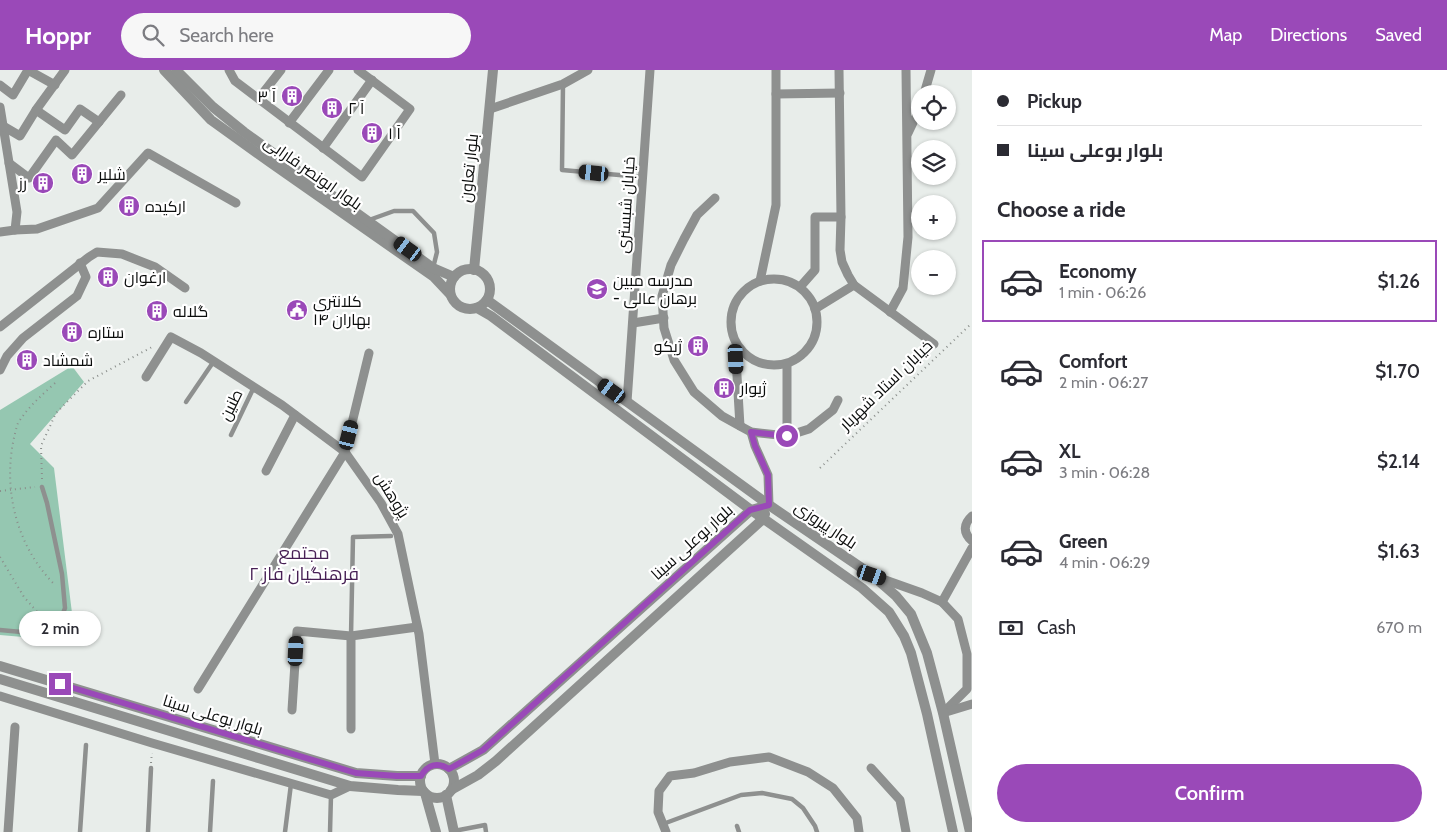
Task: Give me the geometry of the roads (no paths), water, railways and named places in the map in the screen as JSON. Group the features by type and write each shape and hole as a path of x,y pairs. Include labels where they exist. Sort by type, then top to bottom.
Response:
{"street":[{"path":"0,85 13,95 28,70 55,85"},
{"path":"3,126 20,136 65,70"},
{"name":"بلوار ابونصر فارابی","path":"164,70 211,120 433,268 454,277"},
{"name":"بلوار ابونصر فارابی","path":"176,70 213,107 434,277 450,294"},
{"path":"229,70 235,81 362,177 410,108 358,70"},
{"path":"259,98 280,70"},
{"path":"289,123 329,70"},
{"name":"بلوار تعاون","path":"474,270 493,70"},
{"path":"490,109 564,84 588,70"},
{"name":"خیابان شبستری","path":"627,402 650,70"},
{"path":"760,281 776,205 776,70"},
{"path":"839,70 840,250 842,262 854,285 934,344"},
{"path":"890,312 903,288 908,237 906,70"},
{"path":"927,85 931,70"},
{"path":"322,148 372,80"},
{"path":"776,94 840,92"},
{"path":"9,163 29,178 56,140 72,155 121,95"},
{"path":"0,107 17,212 14,230"},
{"path":"36,110 65,130 80,109 99,122"},
{"path":"906,135 911,125"},
{"path":"0,232 37,229 98,208 148,152 236,203"},
{"path":"715,198 697,215 684,239 671,266 662,296 664,328 674,360 694,392 722,416 751,432 787,436 809,429 834,410 838,400"},
{"path":"800,287 815,270 814,217 841,217"},
{"path":"0,327 80,263 97,252 122,254 155,267 185,288"},
{"path":"0,370 7,356 23,338 77,296 86,277 80,263"},
{"path":"467,269 474,270 486,278 489,285 489,293 487,300 477,308 464,308 453,300 450,288 454,277 460,272 467,269"},
{"path":"774,279 787,281 800,287 816,309 815,336 809,348 799,358 787,364 772,365 758,362 745,354 736,342 731,328 732,313 738,299 747,288 760,281 774,279"},
{"path":"816,309 854,285"},
{"name":"بلوار پیروزی","path":"487,300 769,505 872,575 896,596 911,614 927,653 943,713 970,832"},
{"name":"بلوار پیروزی","path":"477,308 491,316 750,510 862,588 885,608 904,636 911,654 953,832"},
{"path":"633,324 664,318"},
{"name":"پژوهش","path":"146,377 172,337 254,387 345,452 382,503 398,534 417,627 435,764"},
{"path":"198,689 345,452 369,353"},
{"path":"736,359 740,426"},
{"path":"787,364 787,436"},
{"path":"266,471 295,415"},
{"path":"751,432 768,475 769,505"},
{"name":"بلوار بوعلی سینا","path":"449,769 483,750 750,510 769,505"},
{"name":"بلوار بوعلی سینا","path":"449,792 478,776 496,761 763,519 769,505"},
{"path":"972,516 965,526 967,536 972,541"},
{"path":"942,602 972,548"},
{"path":"872,575 942,602 958,619 966,654 966,689 943,713"},
{"path":"292,710 297,631 351,636 417,627"},
{"path":"351,636 351,729"},
{"name":"بلوار بوعلی سینا","path":"0,666 356,773 421,776"},
{"path":"21,685 23,673"},
{"name":"بلوار بوعلی سینا","path":"0,679 350,786 424,792"},
{"path":"0,696 331,795 350,786"},
{"path":"943,713 972,704"},
{"path":"8,832 15,727"},
{"path":"665,828 658,812 659,791 670,776 694,773 730,762 769,757 808,772 833,788 857,818 859,832"},
{"path":"424,792 432,797 439,798 449,792 454,783 453,775 449,769 435,764 424,770 421,776 421,786 436,832"},
{"path":"871,768 900,800 906,832"},
{"path":"449,792 454,831"}],"lane":[{"path":"564,84 562,170 643,178"},
{"path":"366,224 394,211 413,211 434,232 437,252 433,268"},
{"path":"186,402 214,361"},
{"name":"طنین","path":"230,435 254,387"},
{"path":"0,630 32,633 47,632 60,621 65,608 62,574 48,503 42,487"},
{"path":"351,636 353,537 391,536"},
{"path":"80,832 86,745"},
{"path":"148,832 151,768"},
{"path":"210,832 213,780"},
{"path":"285,832 291,784"},
{"path":"665,828 741,795 762,793 792,799 803,808 817,832"},
{"path":"330,832 331,795"},
{"path":"454,831 485,825 486,832"},
{"path":"737,826 739,832"}],"place":[{"name":"آ ۳","path":"292,96"},
{"name":"آ ۲","path":"332,108"},
{"name":"آ ۱","path":"372,133"},
{"name":"شلیر","path":"82,174"},
{"name":"رز","path":"43,183"},
{"name":"ارکیده","path":"129,206"},
{"name":"ارغوان","path":"108,277"},
{"name":"مدرسه مبین - برهان عالی","path":"597,289"},
{"name":"کلانتری ۱۴ بهاران","path":"297,310"},
{"name":"گلاله","path":"157,311"},
{"name":"ستاره","path":"72,332"},
{"name":"ژیکو","path":"698,346"},
{"name":"شمشاد","path":"27,360"},
{"name":"ژیوار","path":"724,388"}],"district":[{"name":"مجتمع فرهنگیان فاز ۲","path":"304,563"}]}
